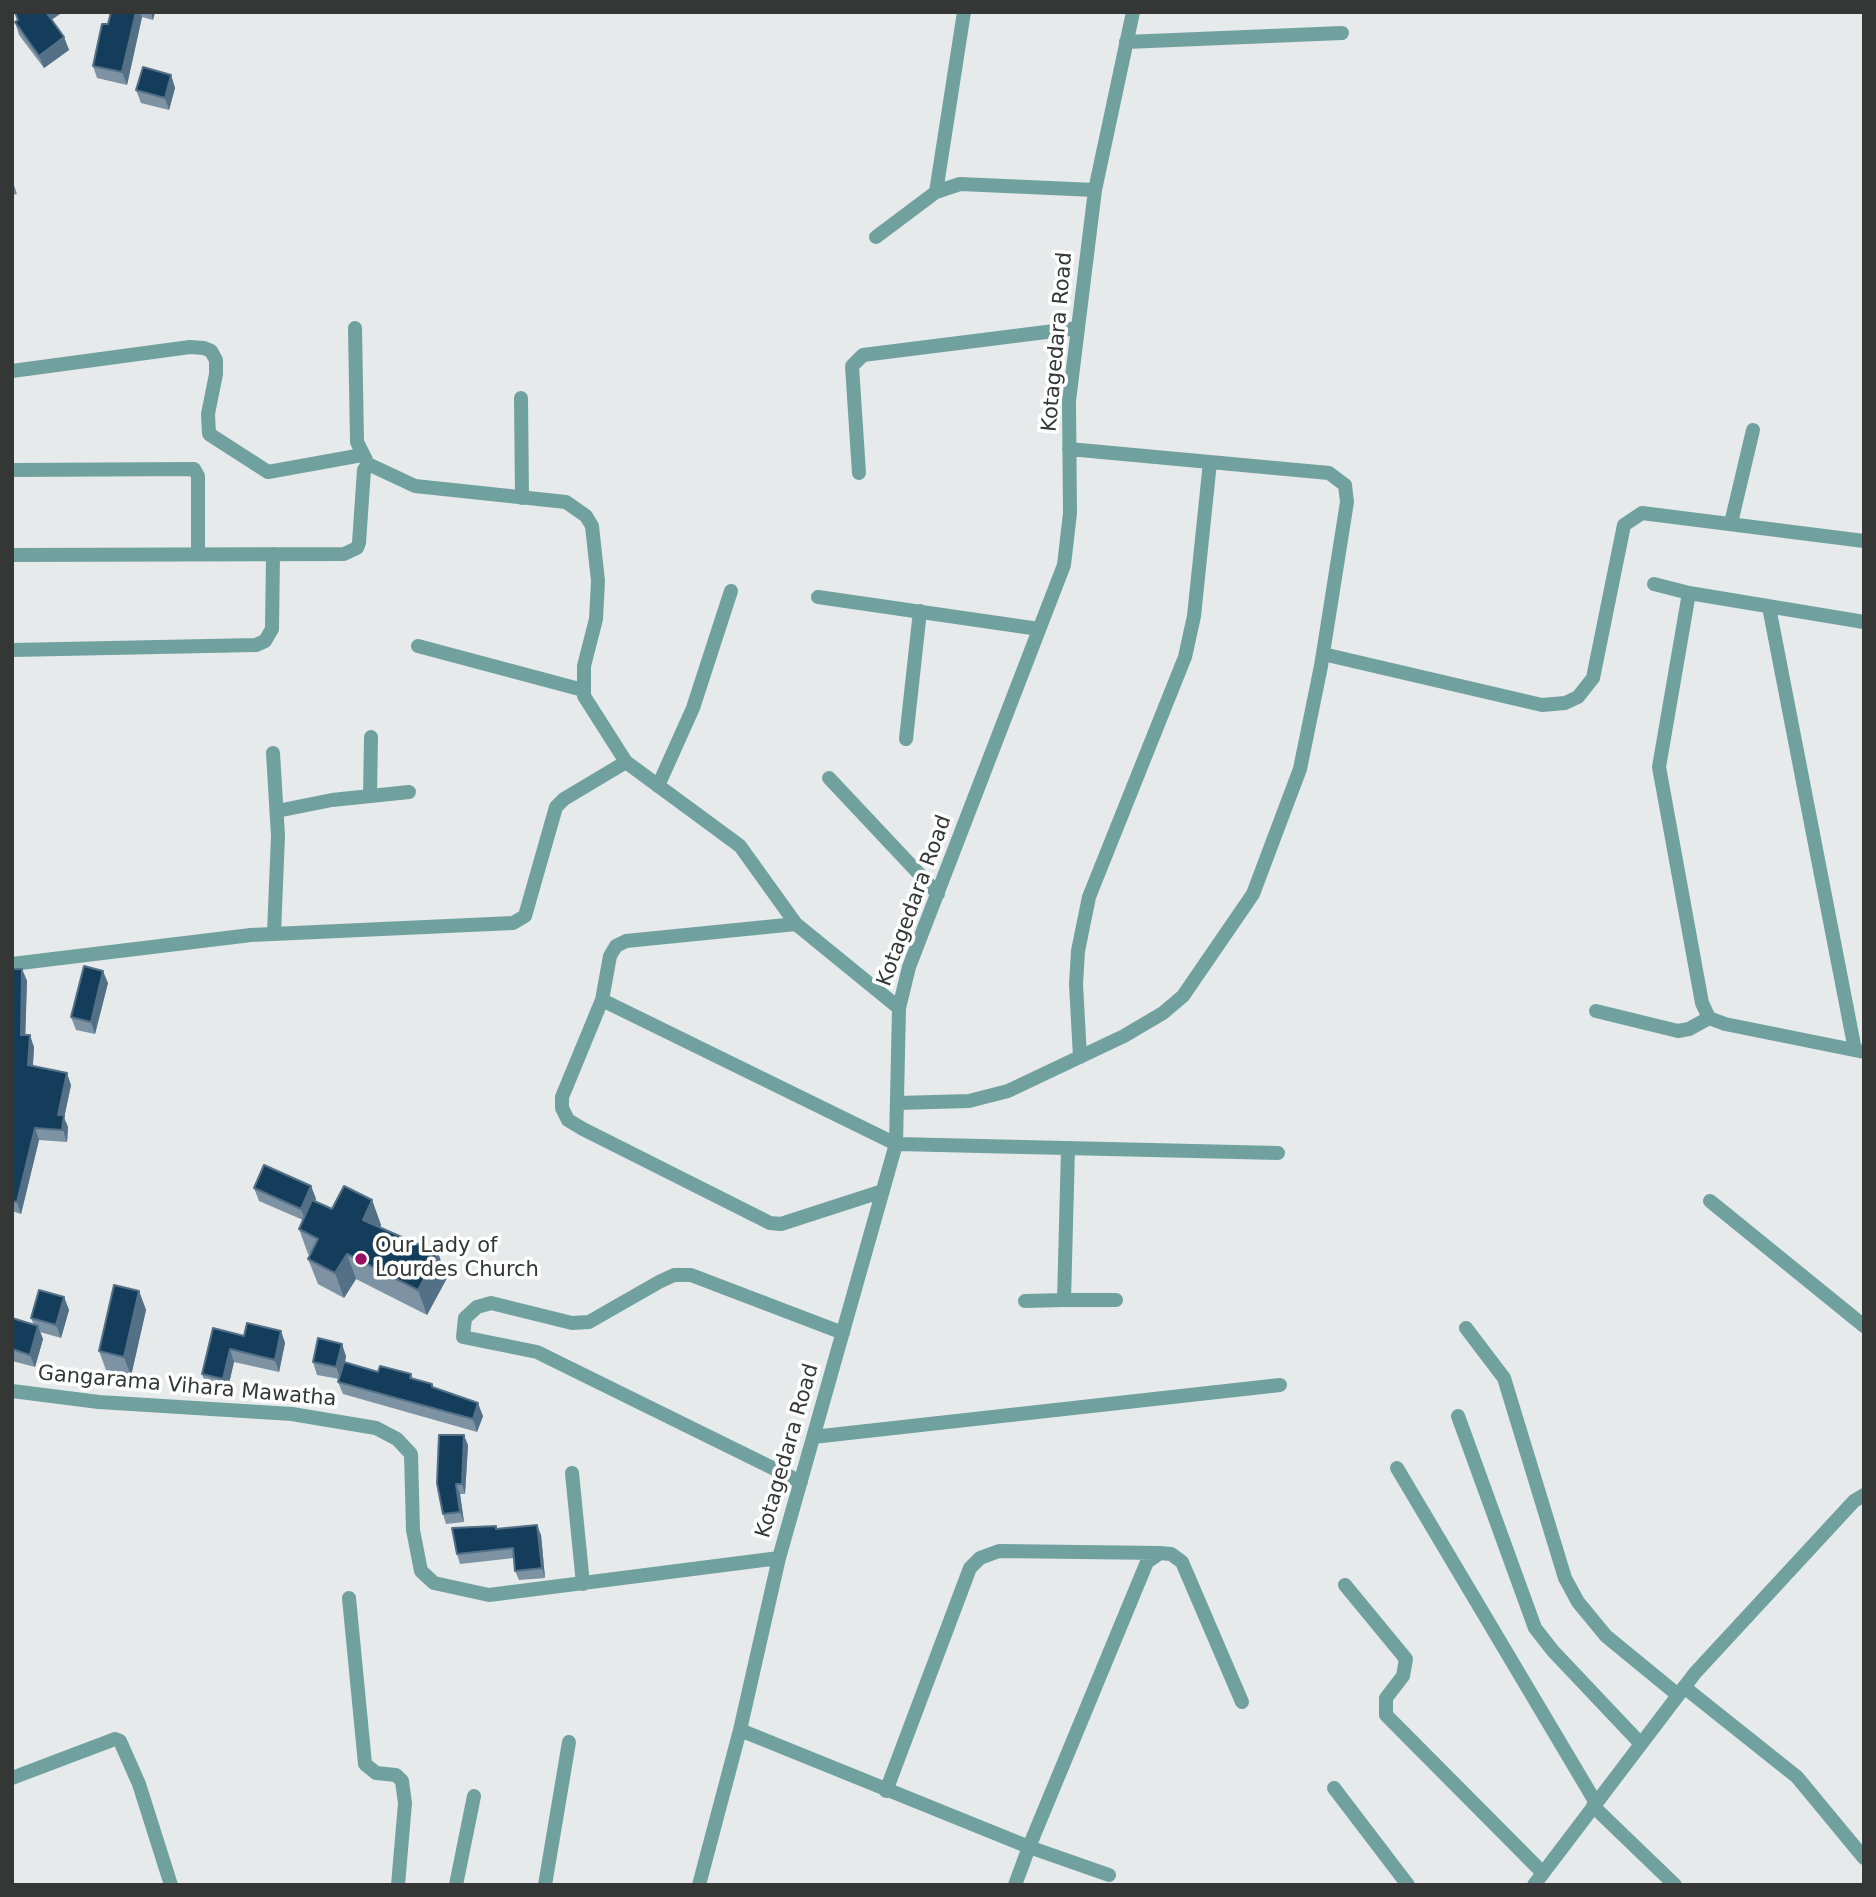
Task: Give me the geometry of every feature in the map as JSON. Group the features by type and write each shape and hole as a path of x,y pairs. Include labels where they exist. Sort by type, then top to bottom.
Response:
{"street":[{"path":"936,192 964,12"},
{"name":"Kotagedara Road","path":"699,1885 740,1730 779,1558 896,1144 899,1008 909,967 1064,565 1070,513 1069,401 1095,190 1133,12"},
{"path":"1126,42 1342,33"},
{"path":"876,237 936,192 960,184 1095,190"},
{"path":"12,555 344,554 357,548 365,459 357,442 355,328"},
{"path":"859,473 852,366 863,355 1078,328"},
{"path":"12,371 190,346 204,348 211,351 216,360 208,414 209,434 268,472 365,459 415,486 566,502 586,516 592,526 598,581 596,619 584,666 584,696 626,762 740,846 796,924 899,1008"},
{"path":"521,398 522,498"},
{"path":"1731,523 1754,430"},
{"path":"898,1103 969,1101 990,1097 1134,1031 1183,996 1253,894 1300,769 1323,654 1347,502 1345,485 1329,473 1069,449"},
{"path":"1080,1058 1078,951 1089,897 1185,657 1195,616 1210,462"},
{"path":"12,470 194,469 198,476 198,553"},
{"path":"1323,654 1542,705 1565,704 1577,697 1593,678 1624,524 1642,513 1864,541"},
{"path":"12,650 256,645 265,641 272,629 273,554"},
{"path":"1654,584 1689,593 1864,622"},
{"path":"657,786 693,708 732,591"},
{"path":"1689,593 1659,767 1702,1003 1709,1018"},
{"path":"818,597 1039,629"},
{"path":"1596,1011 1678,1031 1689,1030 1709,1018 1859,1051 1769,607"},
{"path":"906,739 920,611"},
{"path":"418,646 583,690"},
{"path":"370,796 372,737"},
{"path":"273,753 277,811 274,933"},
{"path":"12,964 274,933 513,923 525,916 556,807 564,799 626,762"},
{"path":"829,778 938,894"},
{"path":"277,811 409,792"},
{"path":"796,924 625,942 616,946 610,956 602,1000 562,1097 562,1108 569,1120 770,1223 781,1224 883,1191"},
{"path":"602,1000 896,1144 1278,1153"},
{"path":"1064,1300 1068,1148"},
{"path":"1710,1201 1864,1326"},
{"path":"801,1482 537,1352 463,1337 465,1318 477,1307 491,1303 572,1323 589,1322 674,1275 691,1275 843,1333"},
{"path":"1025,1301 1116,1300"},
{"path":"1466,1328 1504,1378 1565,1578 1578,1601 1606,1636 1797,1777 1864,1858"},
{"path":"813,1437 1280,1385"},
{"name":"Gangarama Vihara Mawatha","path":"12,1391 99,1402 292,1414 376,1428 397,1439 411,1454 413,1530 421,1571 434,1583 489,1595 779,1558"},
{"path":"1458,1416 1535,1628 1641,1744"},
{"path":"1397,1468 1595,1805 1675,1885"},
{"path":"572,1473 583,1584"},
{"path":"1345,1586 1406,1659 1403,1676 1386,1698 1387,1715 1538,1879 1681,1691 1853,1501 1864,1495"},
{"path":"886,1791 970,1568 980,1558 999,1551 1171,1554 1182,1562 1242,1702"},
{"path":"1015,1885 1147,1562 1160,1553"},
{"path":"349,1598 365,1764 376,1773 396,1775 402,1781 404,1803 398,1885"},
{"path":"740,1730 886,1791 1109,1875"},
{"path":"12,1778 115,1739 120,1741 139,1784 171,1885"},
{"path":"545,1885 569,1742"},
{"path":"1334,1788 1408,1885"},
{"path":"456,1885 474,1796"}],"building":[{"path":"15,12 46,12 64,37 39,56 15,22 18,20"},
{"path":"111,12 136,12 122,72 93,66 102,24 108,24"},
{"path":"143,67 171,75 165,98 136,90"},
{"path":"84,966 103,971 91,1022 71,1017"},
{"path":"12,969 22,969 21,1035 30,1035 28,1065 67,1073 58,1115 64,1115 62,1130 35,1128 17,1202 12,1201"},
{"path":"264,1165 311,1186 301,1209 254,1188"},
{"path":"344,1186 372,1200 363,1220 438,1253 418,1290 347,1254 335,1273 308,1259 318,1239 299,1229 312,1200 332,1209"},
{"path":"114,1285 139,1291 124,1357 99,1351"},
{"path":"39,1290 64,1297 56,1325 31,1318"},
{"path":"12,1318 38,1326 30,1355 12,1349"},
{"path":"247,1323 281,1331 275,1360 230,1349 223,1379 202,1374 213,1328 244,1336"},
{"path":"318,1338 342,1344 336,1367 313,1362"},
{"path":"344,1362 378,1372 380,1366 411,1374 410,1378 478,1403 473,1419 338,1382"},
{"path":"439,1435 464,1435 462,1484 456,1484 460,1512 443,1514 437,1483"},
{"path":"537,1525 542,1568 515,1571 513,1548 457,1554 452,1528 496,1526 496,1529"}],"place":[{"name":"Our Lady of Lourdes Church","path":"361,1259"}]}
